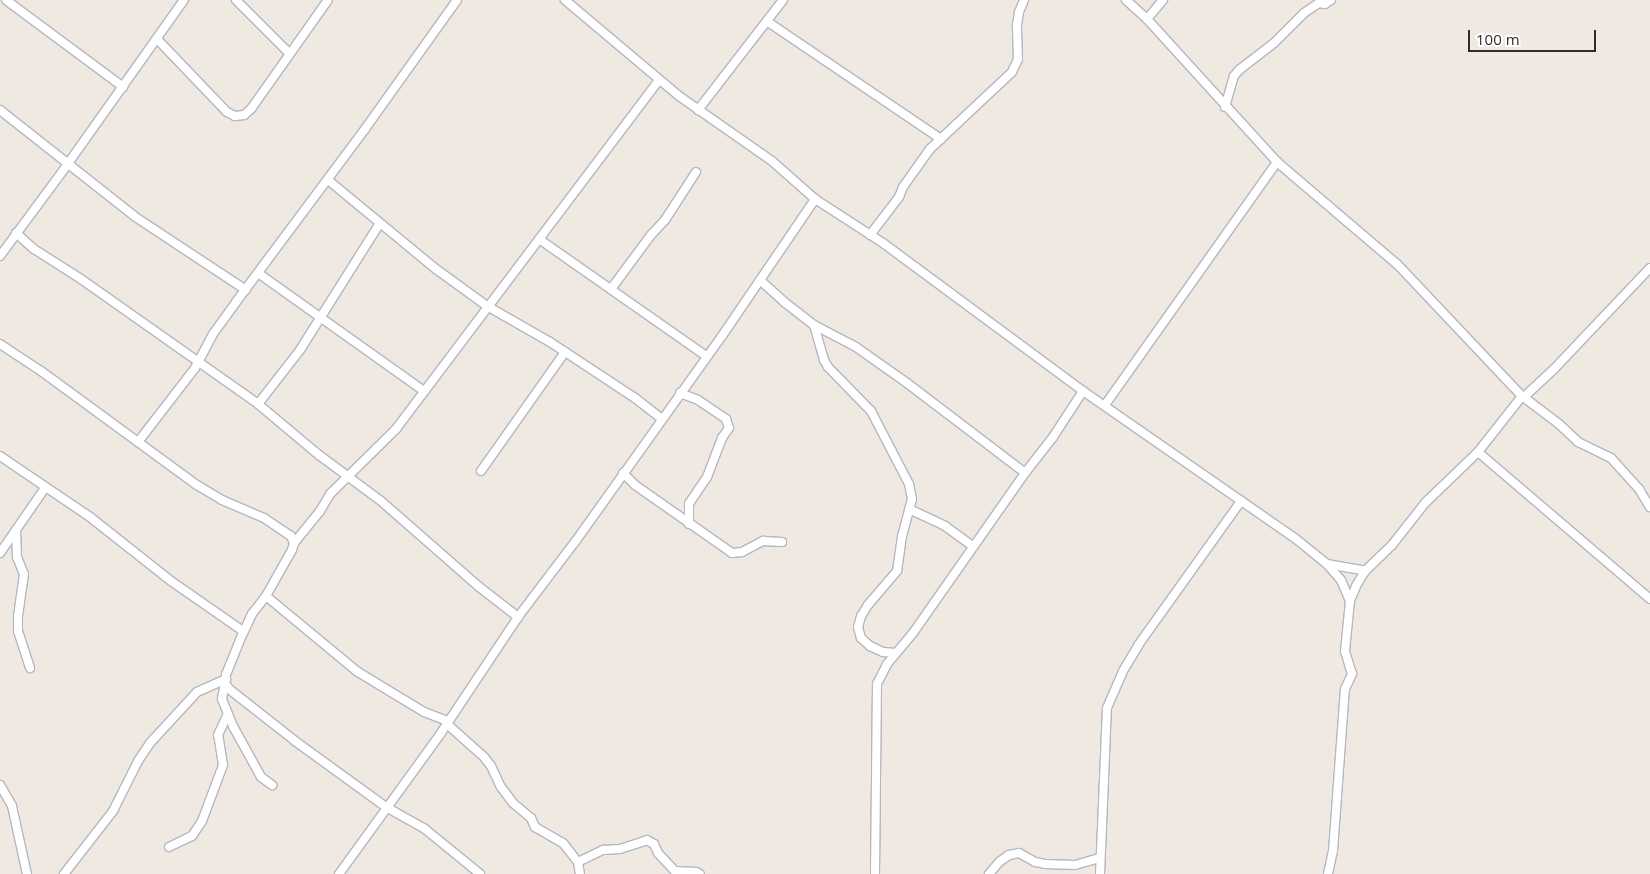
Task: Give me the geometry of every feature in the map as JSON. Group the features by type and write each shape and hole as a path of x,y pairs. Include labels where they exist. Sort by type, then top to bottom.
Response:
{"street":[{"path":"6,0 123,87"},
{"path":"0,256 184,0"},
{"path":"236,0 290,54"},
{"path":"157,39 227,112 235,116 244,115 251,109 328,0"},
{"path":"138,442 198,361 213,334 328,180 457,0"},
{"path":"565,0 659,80 698,110 772,161 815,198 964,301 1083,390 1296,539 1327,564 1341,580 1350,601"},
{"path":"698,110 768,22 782,0"},
{"path":"870,235 899,197 903,186 916,168 941,139 1012,72 1018,59 1017,25 1019,12 1024,0"},
{"path":"1126,0 1277,162 1397,264 1523,396 1559,424 1578,442 1611,458 1639,489 1650,507"},
{"path":"1146,20 1164,0"},
{"path":"1226,106 1234,76 1238,70 1274,43 1304,13 1319,3 1325,4 1331,0"},
{"path":"768,22 941,139"},
{"path":"272,785 261,777 222,699 225,681 243,631 266,596 294,543 347,475 370,457 396,429 659,80"},
{"path":"0,110 38,138 67,165 134,216 246,290"},
{"path":"1105,405 1277,162"},
{"path":"611,289 651,235 665,220 696,172"},
{"path":"328,180 436,269 487,306 566,352 662,418"},
{"path":"339,874 447,723 518,618 624,473 760,280 815,198"},
{"path":"258,404 300,350 380,223"},
{"path":"16,233 34,249 81,279 258,404 382,501 478,586 518,618"},
{"path":"539,239 611,289 643,314 706,356"},
{"path":"1328,874 1333,851 1345,689 1352,674 1345,651 1350,601 1364,571 1392,545 1425,503 1478,452 1523,396 1554,369 1650,268"},
{"path":"258,274 424,391"},
{"path":"760,280 782,301 814,325 856,347 892,372 1025,473"},
{"path":"814,325 824,360 828,367 871,411 909,484 912,499 896,571 868,605 861,616 858,627 861,638 870,646 883,652 896,653"},
{"path":"0,344 41,371 197,485 222,500 264,518 286,531 294,543"},
{"path":"480,471 566,352"},
{"path":"875,874 877,844 877,684 896,653 1053,437 1083,390"},
{"path":"680,393 698,400 726,418 729,428 722,438 707,477 689,504 689,524"},
{"path":"1478,452 1650,599"},
{"path":"0,456 90,517 171,581 243,631"},
{"path":"624,473 635,485 735,554 763,541 782,542"},
{"path":"0,553 45,488"},
{"path":"1100,874 1104,738 1107,708 1115,688 1139,644 1241,501"},
{"path":"909,509 938,522 973,546"},
{"path":"16,530 17,556 24,574 18,616 18,631 30,668"},
{"path":"1327,564 1364,571"},
{"path":"266,596 358,672 424,712 447,723 484,757 513,803 531,818 535,827 563,843 578,862 580,874"},
{"path":"225,681 233,694 386,806 425,829 480,874"},
{"path":"64,874 113,811 138,760 150,742 198,692 225,681"},
{"path":"169,847 192,836 202,821 223,765 218,735 228,714"},
{"path":"0,785 12,806 28,874"},
{"path":"578,862 604,850 620,849 647,840 654,844 658,853 675,871 696,872 700,874"},
{"path":"990,874 999,862 1009,855 1019,853 1035,862 1045,864 1075,865 1099,858"}]}
